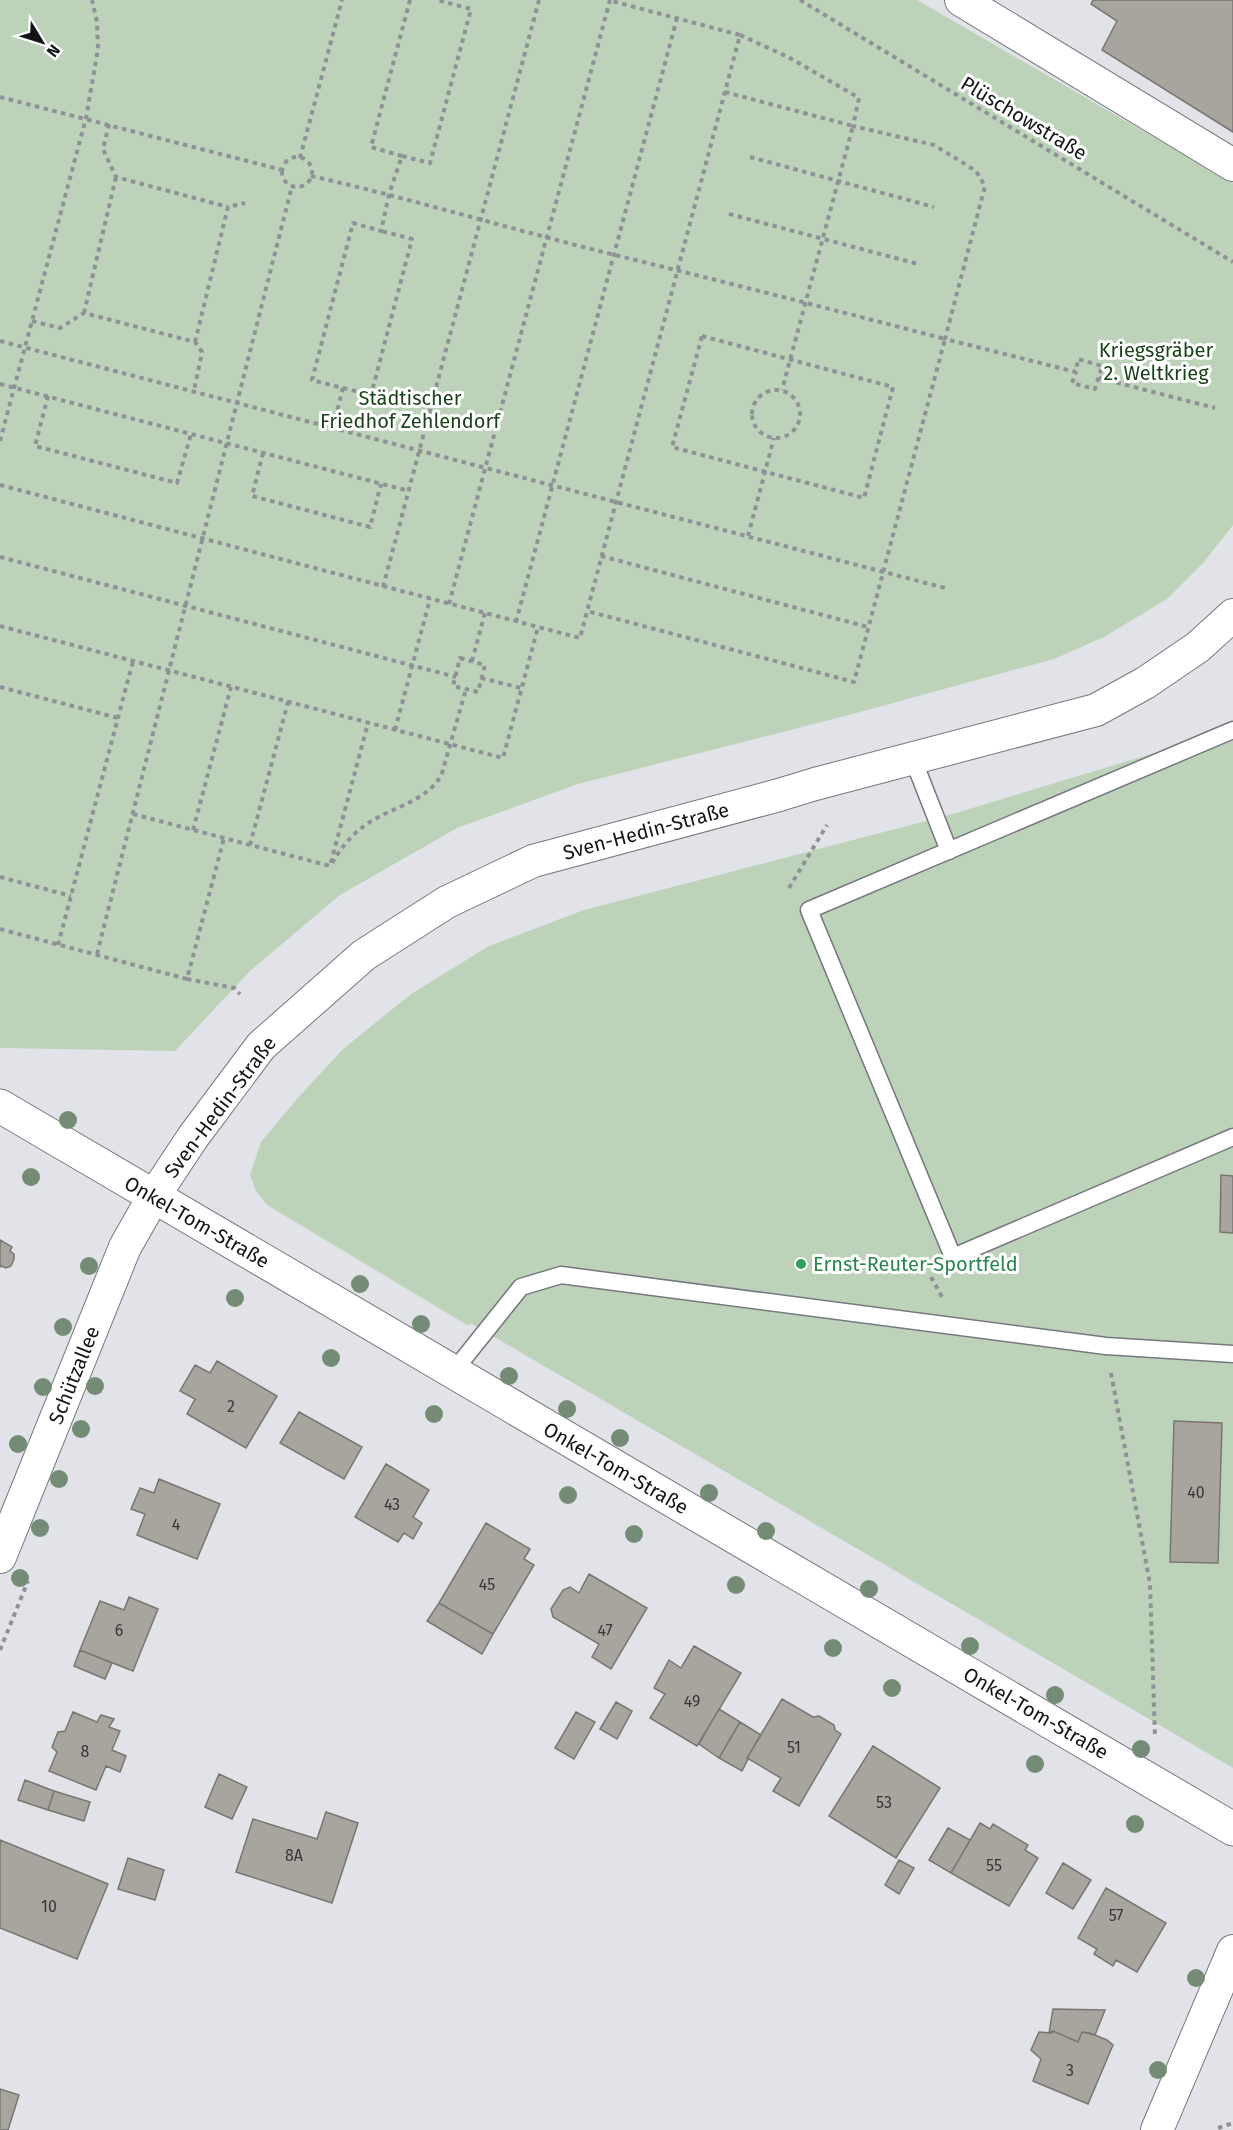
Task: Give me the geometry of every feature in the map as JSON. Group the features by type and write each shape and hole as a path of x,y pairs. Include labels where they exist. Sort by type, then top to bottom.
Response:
{"main road":[{"name":"Onkel-Tom-Straße","path":"0,1106 1233,1829"}],"street":[{"path":"961,0 1233,165"},
{"name":"Sven-Hedin-Straße","path":"154,1196 193,1137 261,1046 364,955 447,902 533,861 1096,710 1144,683 1198,647 1233,615"},
{"name":"Schützallee","path":"0,1557 125,1247 154,1196"},
{"path":"1157,2130 1233,1951"}],"lane":[{"path":"1233,730 809,910 953,1257 1233,1137"},
{"path":"914,759 949,851"},
{"path":"453,1372 521,1287 561,1275 1106,1346 1233,1354"}],"path":[{"path":"0,441 86,118 98,49 97,22 92,0"},
{"path":"300,158 342,0"},
{"path":"410,0 371,147 430,163 471,9 437,0"},
{"path":"383,587 539,0"},
{"path":"449,604 609,0 740,35 788,57 859,98 807,303 782,390"},
{"name":"Plüschowstraße","path":"800,0 1233,262"},
{"path":"516,622 677,18"},
{"path":"0,485 580,638 740,35"},
{"path":"587,611 854,682 985,186 976,171 934,145 725,92"},
{"path":"0,97 282,170"},
{"path":"32,321 60,328 84,313 116,177 103,149 109,124"},
{"path":"381,231 389,194 402,156"},
{"path":"750,157 934,207"},
{"path":"291,158 300,158 308,162 311,176 303,186 292,186 285,181 282,170 291,158"},
{"path":"311,176 389,194 614,255 677,269 1076,372"},
{"path":"116,177 228,207 245,203"},
{"path":"97,954 292,186"},
{"path":"195,342 228,207"},
{"path":"729,214 918,264"},
{"path":"353,224 381,231 412,239 370,395 312,380 353,224"},
{"path":"84,313 195,342 202,352 194,391"},
{"path":"702,336 790,360 893,387 864,498 672,447 702,336"},
{"path":"0,341 949,589"},
{"path":"1078,359 1102,366 1095,389 1072,383 1076,372 1078,359"},
{"path":"1099,378 1215,408"},
{"path":"0,384 409,491"},
{"path":"333,428 343,388"},
{"path":"782,390 796,399 799,406 799,422 789,435 774,438 766,436 754,425 753,410 755,402 766,392 782,390"},
{"path":"48,396 35,446 177,483 191,434"},
{"path":"748,536 774,438"},
{"path":"263,453 252,496 359,525 370,527 381,484"},
{"path":"0,556 456,676"},
{"path":"601,556 868,627"},
{"path":"395,730 430,599"},
{"path":"472,661 485,613"},
{"path":"0,626 503,758 538,627"},
{"path":"460,658 472,661 485,665 478,692 453,686 460,658"},
{"path":"58,945 133,661"},
{"path":"481,678 522,688"},
{"path":"0,687 118,718"},
{"path":"192,830 231,687"},
{"path":"330,866 344,844 359,831 437,784 466,689"},
{"path":"250,845 288,702"},
{"path":"330,866 368,723"},
{"path":"133,814 330,866"},
{"path":"187,979 224,838"},
{"path":"0,877 71,896"},
{"path":"0,930 187,979 234,988 240,994"},
{"path":"1106,1346 1150,1584 1155,1737"},
{"path":"1218,2128 1233,2123"}],"green space":[{"name":"Städtischer Friedhof Zehlendorf","path":"0,0 917,0 1233,183 1233,525 1204,562 1167,599 1104,637 1054,659 849,715 578,784 457,828 340,895 251,970 175,1051 2,1048 0,1047"},
{"name":"Ernst-Reuter-Sportfeld","path":"1233,728 1233,1768 472,1324 467,1325 267,1205 256,1191 250,1175 261,1142 343,1049 411,994 489,946 584,910 949,815"}],"building":[{"path":"1093,0 1233,0 1233,132 1102,50 1117,21 1091,4"},
{"path":"1221,1175 1233,1176 1233,1233 1220,1232"},
{"path":"0,1240 12,1247 10,1251 14,1254 11,1266 6,1268 0,1267"},
{"path":"217,1361 277,1396 246,1448 187,1414 195,1399 180,1391 195,1365 210,1373"},
{"path":"299,1412 362,1447 344,1479 280,1443"},
{"path":"1174,1421 1222,1423 1218,1563 1170,1562"},
{"path":"386,1464 429,1490 413,1517 422,1523 413,1539 404,1533 398,1542 355,1517"},
{"path":"159,1479 220,1504 197,1559 137,1535 145,1514 131,1509 140,1488 154,1493"},
{"path":"486,1523 530,1549 524,1559 534,1565 493,1634 439,1603"},
{"path":"589,1574 647,1608 611,1669 592,1657 599,1644 553,1617 551,1609 563,1590 570,1587 579,1593"},
{"path":"129,1597 158,1609 133,1671 80,1650 100,1601 124,1610"},
{"path":"439,1603 493,1634 482,1654 427,1621"},
{"path":"694,1646 741,1673 697,1746 650,1718 665,1694 654,1688 669,1660 681,1668"},
{"path":"80,1650 112,1663 105,1679 74,1666"},
{"path":"782,1699 813,1717 819,1716 834,1725 835,1730 841,1734 799,1806 773,1791 781,1778 747,1758"},
{"path":"616,1702 632,1711 617,1739 600,1729"},
{"path":"719,1709 740,1722 719,1758 699,1744"},
{"path":"73,1712 97,1722 101,1715 114,1719 109,1727 120,1731 112,1750 126,1756 120,1772 106,1766 96,1790 49,1771 57,1752 52,1747 58,1732 65,1731"},
{"path":"576,1712 595,1722 574,1759 555,1748"},
{"path":"740,1722 761,1735 742,1771 719,1758"},
{"path":"873,1746 940,1788 896,1858 829,1816"},
{"path":"219,1774 247,1787 232,1819 205,1807"},
{"path":"25,1780 54,1791 48,1810 18,1800"},
{"path":"54,1791 90,1802 84,1821 48,1810"},
{"path":"326,1812 358,1823 332,1903 236,1872 253,1819 317,1839"},
{"path":"980,1823 990,1829 993,1824 1028,1845 1025,1850 1038,1858 1009,1906 951,1873"},
{"path":"948,1828 970,1840 951,1873 929,1860"},
{"path":"0,1840 108,1884 77,1959 0,1928"},
{"path":"128,1858 164,1870 155,1900 118,1889"},
{"path":"899,1860 914,1868 899,1894 885,1885"},
{"path":"1063,1863 1091,1880 1073,1909 1046,1893"},
{"path":"1106,1888 1166,1923 1137,1972 1116,1960 1113,1966 1094,1954 1097,1949 1078,1938"},
{"path":"1053,2009 1105,2010 1095,2035 1082,2032 1078,2042 1053,2031 1049,2033"},
{"path":"1053,2031 1078,2042 1082,2032 1090,2033 1113,2045 1088,2104 1033,2081 1041,2059 1031,2050 1039,2032 1052,2033"},
{"path":"0,2089 19,2095 8,2130 0,2130"}],"place":[{"name":"Ernst-Reuter-Sportfeld","path":"801,1264"}],"park label":[{"name":"Kriegsgräber 2. Weltkrieg","path":"1156,362"}]}
